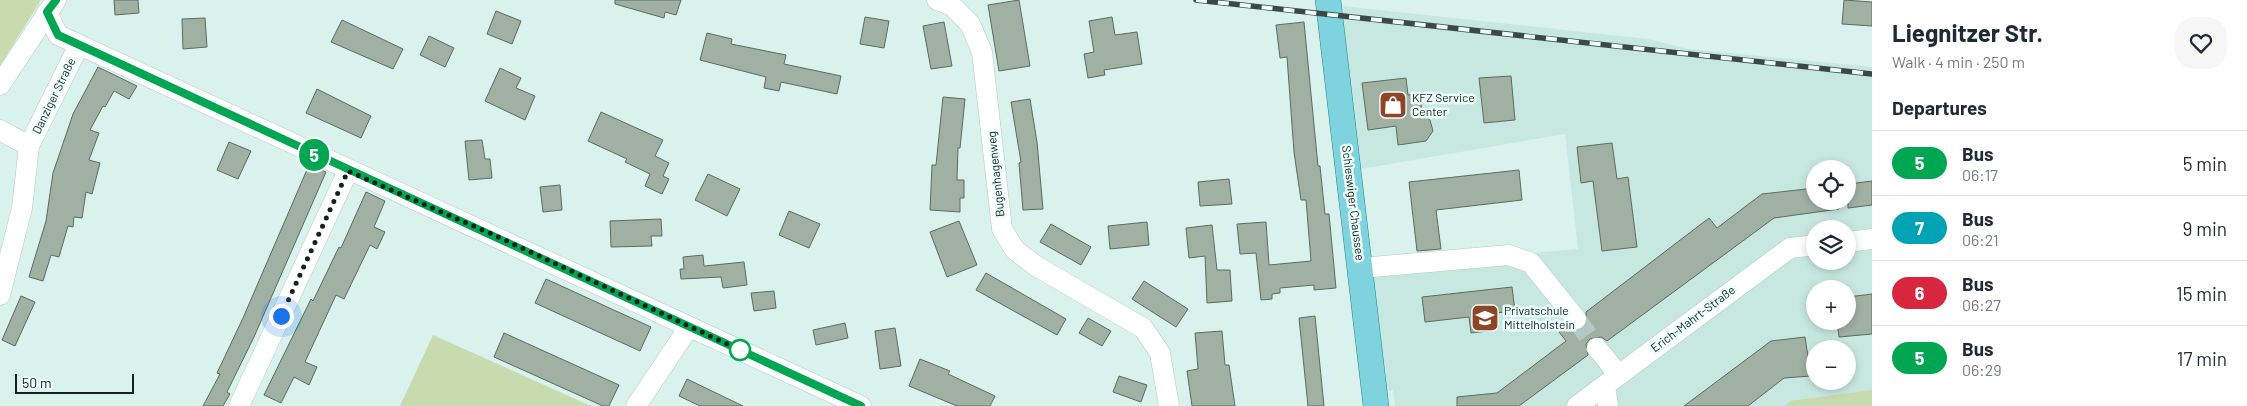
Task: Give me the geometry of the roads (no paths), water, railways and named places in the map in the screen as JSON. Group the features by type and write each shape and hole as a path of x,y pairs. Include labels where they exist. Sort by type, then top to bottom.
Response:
{"main road":[{"name":"Schleswiger Chaussee","path":"1328,0 1376,406"}],"street":[{"name":"Bugenhagenweg","path":"938,0 951,5 970,24 982,52 1002,229 1015,250 1036,266 1143,328 1160,353 1169,406"},
{"path":"52,6 58,35 348,171 494,235 861,406"},
{"path":"0,85 52,6"},
{"name":"Danziger Straße","path":"0,295 22,208 30,146 79,45"},
{"name":"Danziger Straße","path":"0,130 30,146"},
{"path":"239,406 348,171"},
{"path":"1856,241 1872,239"},
{"name":"Erich-Mahrt-Straße","path":"1577,406 1790,248 1806,246"},
{"path":"1361,268 1509,255 1530,263 1576,319"},
{"path":"636,406 689,327"},
{"path":"1597,348 1612,380 1608,406"}],"tunnel":[{"path":"1576,319 1597,348"}],"railway":[{"path":"1196,0 1872,74"}],"place":[{"name":"KFZ Service Center","path":"1393,105"},
{"name":"Privatschule Mittelholstein","path":"1485,318"}]}
